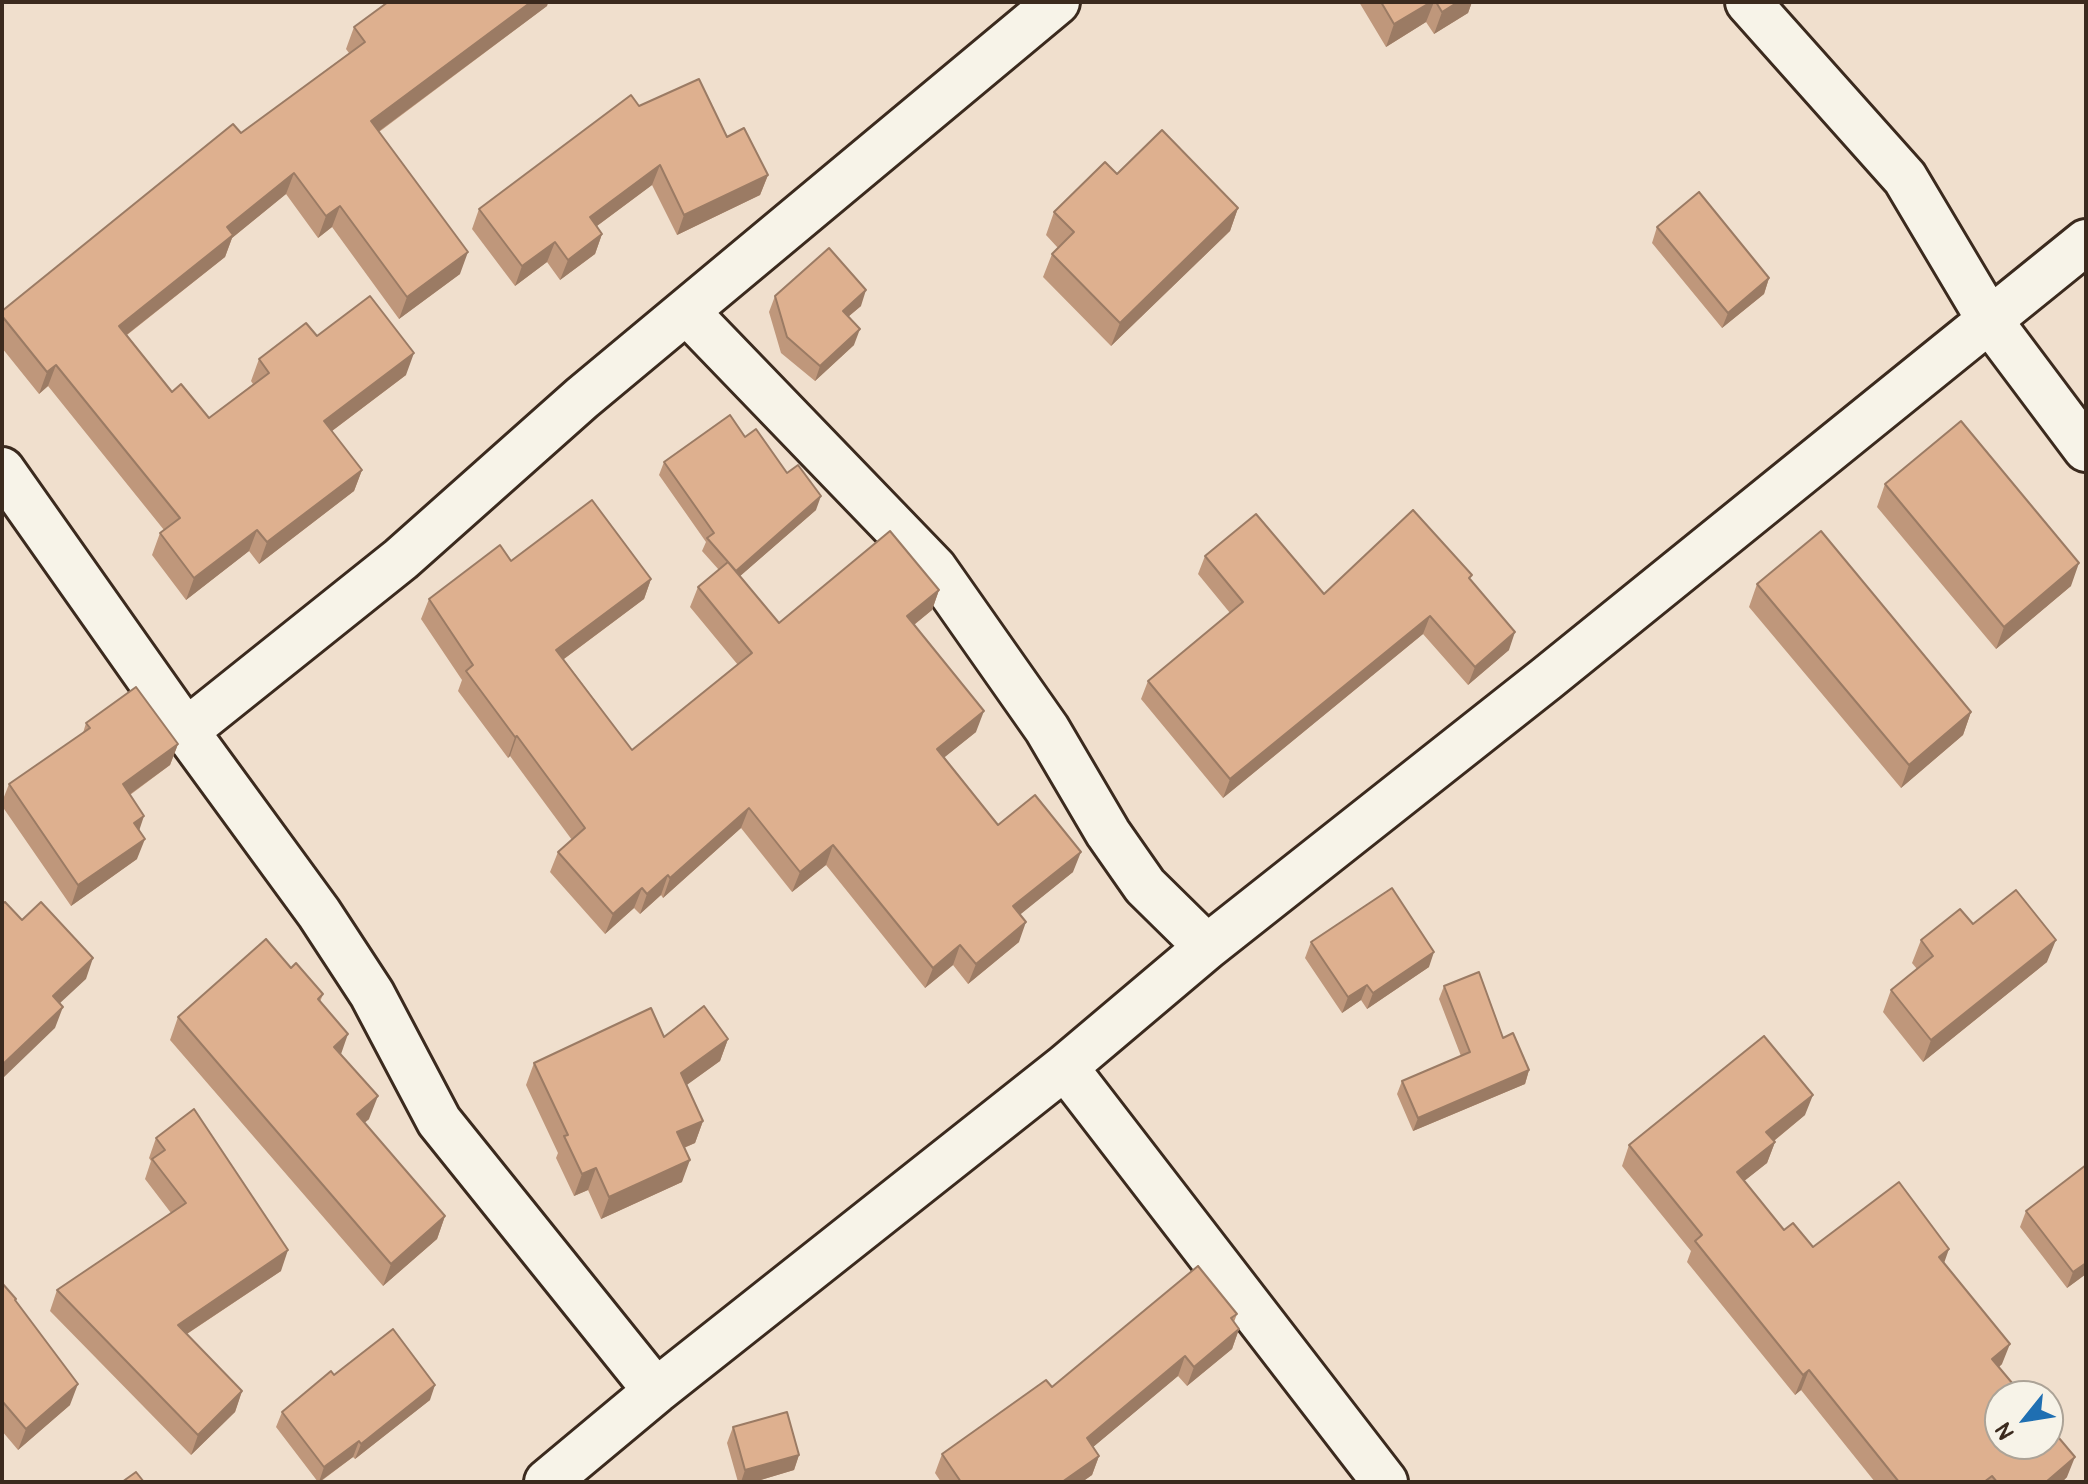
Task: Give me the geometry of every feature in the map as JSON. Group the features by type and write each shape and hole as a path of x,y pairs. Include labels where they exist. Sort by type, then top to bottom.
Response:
{"street":[{"path":"186,731 401,559 582,398 1057,2"},
{"path":"1748,2 1905,178 1990,321 2086,449"},
{"path":"547,1482 656,1391 1065,1067 1207,947 1546,679 2086,242"},
{"path":"687,312 934,568 1047,729 1108,833 1145,886 1207,947"},
{"path":"2,470 319,913 372,994 439,1121 656,1391"},
{"path":"1065,1067 1385,1482"}],"building":[{"path":"388,2 531,2 371,121 468,252 407,297 340,206 326,216 294,173 227,227 233,235 119,326 172,392 181,384 209,418 269,373 259,359 306,323 317,336 370,296 414,353 324,421 362,470 267,542 257,530 194,578 160,533 180,518 56,365 47,372 2,316 2,311 233,124 241,133 365,42 354,27"},
{"path":"1381,2 1431,2 1394,24"},
{"path":"1436,2 1458,2 1442,12"},
{"path":"699,79 727,137 744,128 768,175 684,215 660,165 590,217 602,234 568,260 555,242 522,266 479,209 631,95 639,106"},
{"path":"1162,130 1238,208 1120,323 1052,254 1074,232 1054,212 1105,162 1117,174"},
{"path":"1699,192 1769,278 1728,313 1657,227"},
{"path":"829,248 866,290 843,311 860,329 820,366 787,337 775,296"},
{"path":"730,415 745,437 756,429 787,473 798,465 821,496 736,571 707,538 714,533 664,462"},
{"path":"1961,421 2079,563 2004,627 1885,484"},
{"path":"592,500 651,579 556,650 632,750 752,653 698,587 728,562 779,623 890,531 939,590 907,616 984,711 937,749 998,825 1035,795 1081,852 1013,906 1026,922 976,964 960,945 933,968 833,845 800,872 749,808 670,878 668,875 647,894 642,888 613,914 558,852 585,828 466,671 473,665 429,599 500,545 511,561"},
{"path":"1413,510 1472,575 1469,578 1515,632 1475,667 1430,616 1230,779 1148,681 1243,602 1205,556 1256,514 1324,594"},
{"path":"1821,531 1971,712 1909,765 1757,584"},
{"path":"136,687 178,744 123,784 144,816 134,823 145,839 78,885 9,784 90,728 86,723"},
{"path":"1392,888 1434,952 1373,993 1367,985 1348,997 1311,942"},
{"path":"2016,890 2056,940 1931,1040 1891,990 1933,956 1921,940 1960,909 1973,924"},
{"path":"5,902 22,920 41,902 93,958 53,996 63,1007 2,1065 2,904"},
{"path":"266,939 291,968 296,963 323,994 318,999 348,1034 334,1047 378,1096 357,1114 445,1216 391,1264 178,1017"},
{"path":"1479,972 1503,1038 1513,1033 1529,1070 1418,1118 1402,1081 1470,1052 1444,986"},
{"path":"704,1006 728,1039 681,1073 703,1121 677,1132 690,1160 609,1197 596,1168 582,1174 564,1136 568,1135 534,1063 651,1008 664,1037"},
{"path":"1764,1036 1813,1095 1766,1132 1775,1142 1737,1172 1784,1230 1793,1223 1813,1247 1899,1182 1949,1249 1939,1257 2010,1344 1992,1359 2010,1380 1984,1380 1984,1460 2064,1460 2064,1444 2075,1457 2046,1482 1997,1482 1992,1476 1984,1482 1899,1482 1809,1370 1803,1375 1695,1241 1702,1235 1629,1145"},
{"path":"194,1109 288,1250 178,1325 242,1391 198,1435 57,1290 186,1203 152,1159 165,1150 156,1138"},
{"path":"2086,1165 2086,1263 2073,1272 2026,1211"},
{"path":"1198,1266 1237,1314 1231,1318 1239,1329 1194,1367 1185,1356 1087,1438 1099,1456 1062,1482 961,1482 942,1454 1046,1380 1052,1387"},
{"path":"2,1283 78,1384 26,1429 2,1401"},
{"path":"393,1329 435,1385 361,1444 359,1441 324,1467 282,1412 331,1371 334,1375"},
{"path":"787,1412 799,1455 745,1470 733,1427"},
{"path":"136,1472 144,1482 122,1482"}]}
